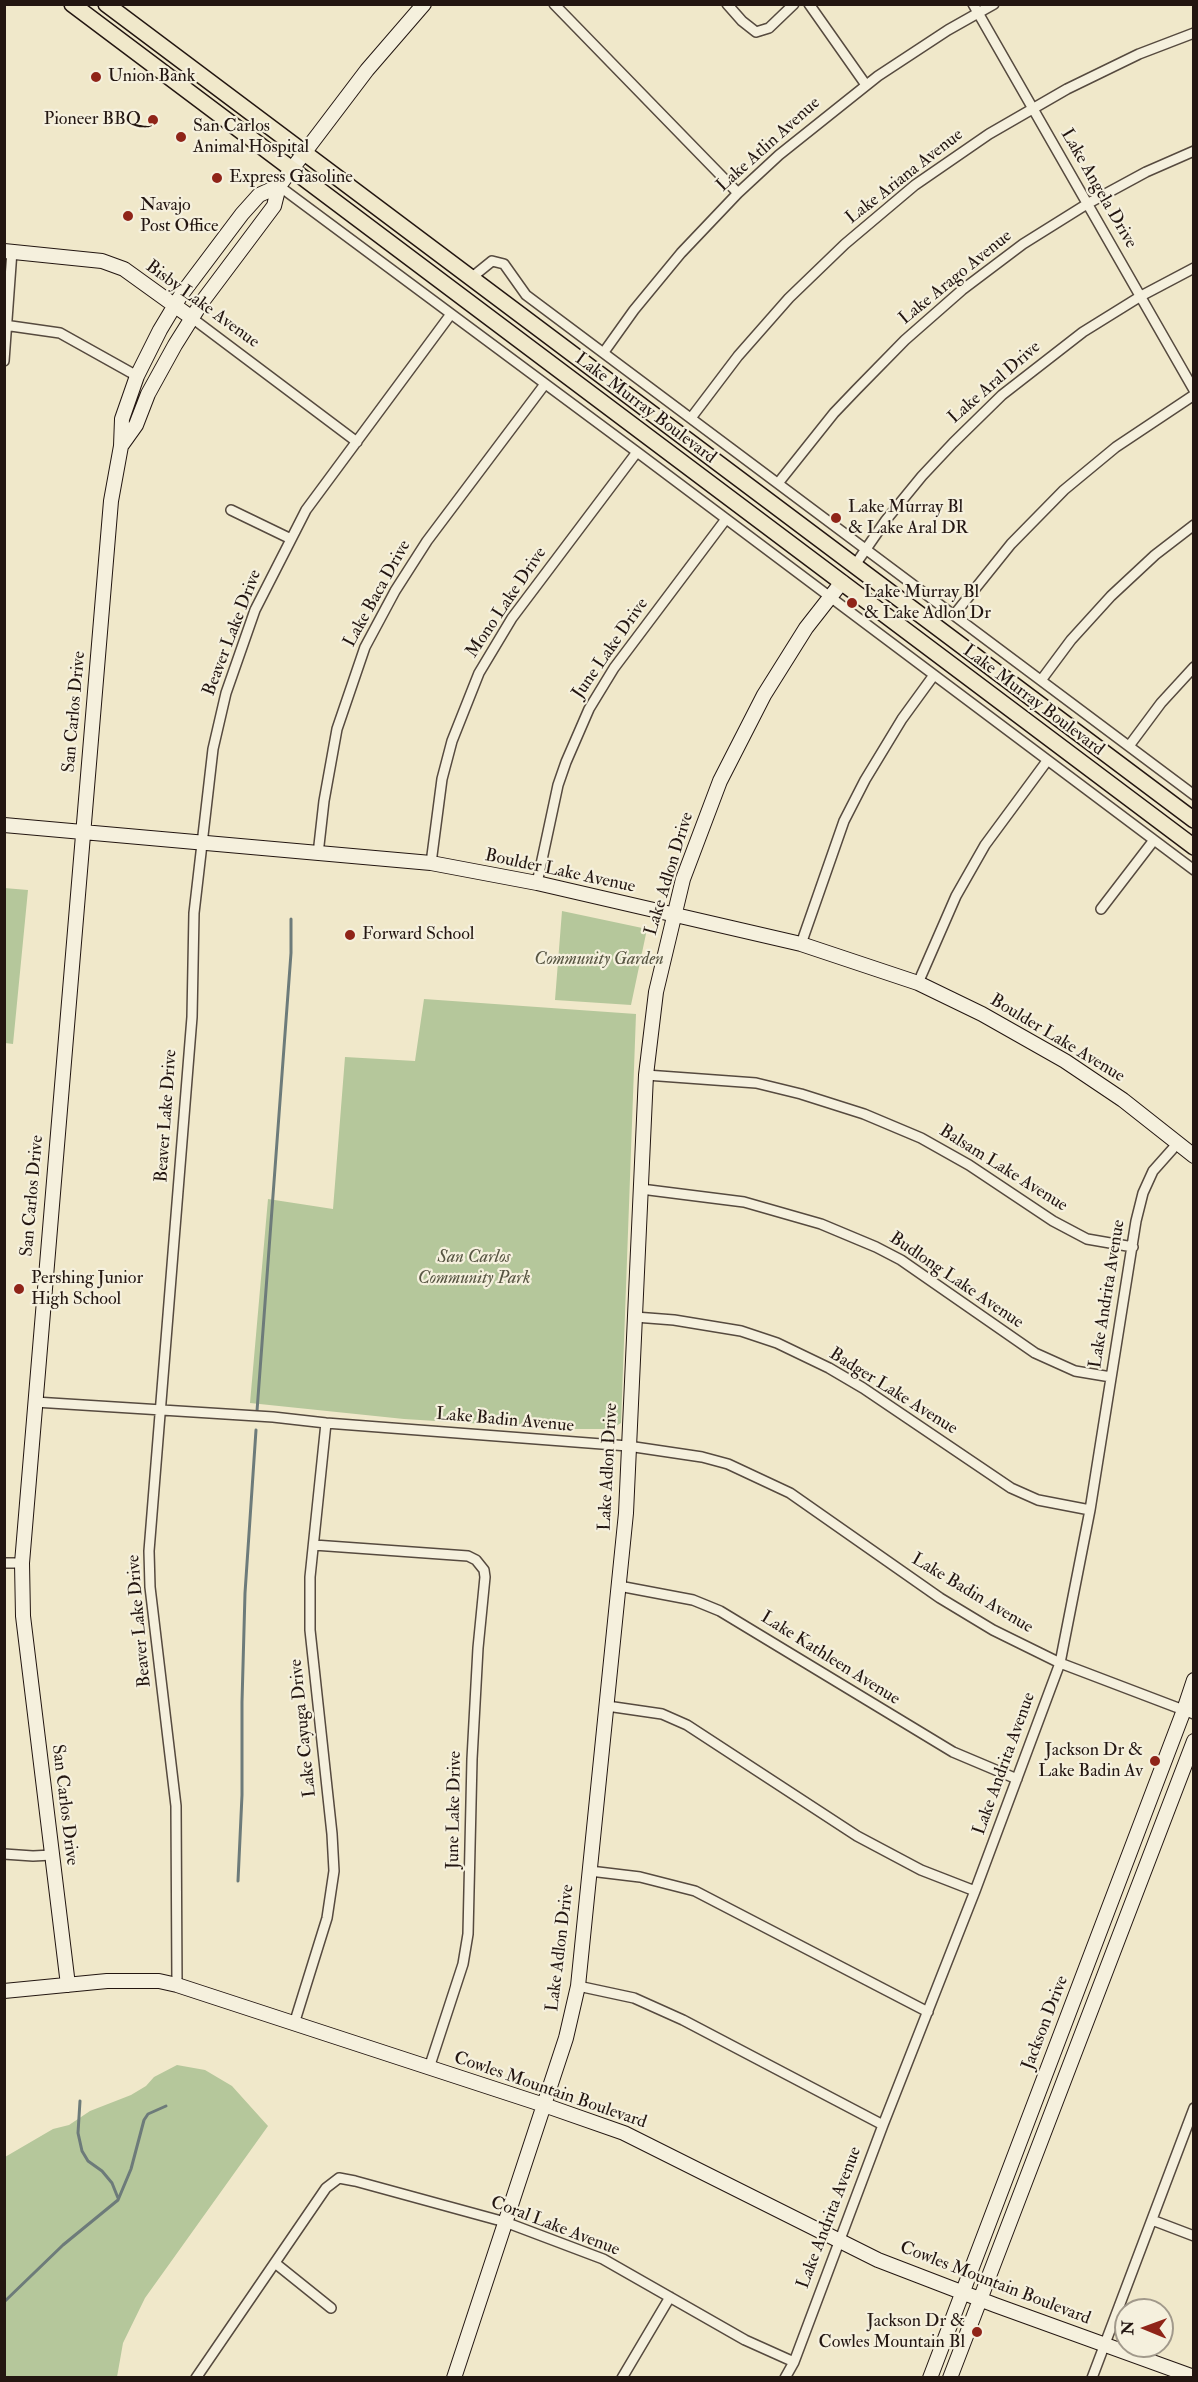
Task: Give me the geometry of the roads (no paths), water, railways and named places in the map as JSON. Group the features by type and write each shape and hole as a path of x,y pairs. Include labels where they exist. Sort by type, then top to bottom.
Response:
{"main road":[{"name":"Lake Murray Boulevard","path":"72,5 1194,846"},
{"name":"Lake Murray Boulevard","path":"104,5 855,564 1194,820"},
{"path":"818,563 855,564"},
{"path":"842,582 881,584"}],"street":[{"name":"San Carlos Drive","path":"121,446 136,425 148,394 192,318 274,206 279,186 367,70 424,4"},
{"path":"554,4 738,193"},
{"path":"727,4 742,21 756,32 769,28 794,4"},
{"path":"809,4 866,85"},
{"name":"Lake Atlin Avenue","path":"604,352 634,310 681,253 738,193 800,136 866,85 975,9 994,4"},
{"name":"Lake Angela Drive","path":"975,9 1194,390"},
{"name":"Lake Ariana Avenue","path":"691,418 728,368 763,327 845,244 915,185 1032,108 1103,71 1194,33"},
{"name":"Lake Arago Avenue","path":"779,482 834,413 884,361 926,321 1001,260 1088,204 1146,172 1194,151"},
{"name":"San Carlos Drive","path":"68,1985 23,1616 22,1563 111,501 121,446 122,419 137,376 160,330 174,306 259,195 279,186"},
{"path":"279,186 1194,870"},
{"path":"4,361 8,251"},
{"name":"Bisby Lake Avenue","path":"8,251 102,261 124,269 357,442"},
{"name":"Lake Murray Boulevard","path":"471,278 492,261 504,264 526,295 779,482 1194,795"},
{"name":"Lake Aral Drive","path":"855,564 922,476 985,411 1055,352 1141,296 1194,268"},
{"name":"Beaver Lake Drive","path":"177,1985 176,1806 150,1587 149,1551 192,1017 194,913 213,748 225,693 258,603 306,510 452,314"},
{"path":"6,325 60,333 137,376"},
{"name":"Lake Baca Drive","path":"318,854 324,801 337,729 365,647 395,591 422,549 545,384"},
{"path":"954,615 1011,544 1064,490 1125,440 1194,395"},
{"name":"Mono Lake Drive","path":"431,864 442,779 452,741 479,673 512,618 637,452"},
{"path":"231,510 291,539"},
{"name":"June Lake Drive","path":"537,883 558,785 589,709 614,668 726,519"},
{"path":"1042,679 1071,640 1111,596 1155,555 1194,525"},
{"name":"Lake Adlon Drive","path":"454,2378 566,2038 578,1986 626,1513 646,1075 656,992 674,916 699,832 734,752 764,695 798,640 842,582"},
{"path":"1129,746 1161,703 1194,667"},
{"path":"801,944 844,821 877,759 934,675"},
{"path":"918,983 956,896 986,844 1047,761"},
{"name":"Boulder Lake Avenue","path":"4,825 431,864 537,883 801,944 918,983 1032,1041 1123,1100 1194,1156"},
{"path":"1101,909 1154,840"},
{"name":"Balsam Lake Avenue","path":"646,1075 756,1083 801,1094 864,1114 921,1138 969,1165 1053,1221 1087,1239 1133,1247"},
{"name":"Lake Andrita Avenue","path":"785,2378 794,2362 1060,1663 1090,1510 1136,1221 1147,1182 1160,1161 1177,1144"},
{"name":"Budlong Lake Avenue","path":"640,1190 744,1202 821,1224 901,1260 1035,1353 1075,1371 1111,1377"},
{"name":"Badger Lake Avenue","path":"635,1317 674,1320 732,1330 777,1343 829,1368 863,1388 1011,1488 1038,1500 1090,1510"},
{"name":"Lake Badin Avenue","path":"35,1402 273,1416 326,1423 628,1446 702,1457 728,1464 790,1493 940,1598 993,1630 1060,1663 1189,1712"},
{"name":"Lake Cayuga Drive","path":"294,2024 327,1918 334,1871 310,1630 310,1577 326,1423"},
{"name":"June Lake Drive","path":"314,1545 468,1556 476,1560 484,1569 472,1759 468,1934 463,1964 429,2068"},
{"path":"4,1563 22,1563"},
{"name":"Lake Kathleen Avenue","path":"619,1586 693,1600 720,1611 953,1752 1017,1779"},
{"name":"Jackson Drive","path":"930,2378 1189,1712 1194,1680"},
{"path":"608,1706 662,1714 687,1725 857,1836 921,1870 975,1890"},
{"path":"950,2378 1194,1742"},
{"path":"4,1854 52,1855"},
{"path":"590,1870 640,1877 694,1891 928,2012"},
{"name":"Cowles Mountain Boulevard","path":"4,1991 107,1981 159,1982 177,1985 544,2104 624,2133 878,2259 1194,2377"},
{"path":"578,1986 634,1998 683,2020 883,2124"},
{"path":"1092,2378 1194,2108"},
{"name":"Coral Lake Avenue","path":"275,2263 326,2188 339,2178 355,2181 505,2222 603,2259 745,2340 794,2362"},
{"path":"1152,2220 1194,2236"},
{"path":"196,2378 275,2263 330,2308"},
{"path":"622,2378 670,2297"}],"waterway":[{"path":"257,1411 291,953 291,919"},
{"path":"238,1881 242,1795 245,1593 256,1430"},
{"path":"80,2101 78,2133 82,2151 88,2161 102,2171 112,2183 118,2198"},
{"path":"4,2302 63,2245 118,2200 131,2169 144,2120 148,2114 166,2106"}],"place":[{"name":"Union Bank","path":"96,77"},
{"name":"Pioneer BBQ","path":"153,120"},
{"name":"San Carlos Animal Hospital","path":"181,137"},
{"name":"Express Gasoline","path":"217,178"},
{"name":"Navajo Post Office","path":"128,216"},
{"name":"Lake Murray Bl & Lake Aral DR","path":"836,518"},
{"name":"Lake Murray Bl & Lake Adlon Dr","path":"852,603"},
{"name":"Forward School","path":"350,935"},
{"name":"Pershing Junior High School","path":"19,1289"},
{"name":"Jackson Dr & Lake Badin Av","path":"1155,1761"},
{"name":"Jackson Dr & Cowles Mountain Bl","path":"977,2332"}],"park label":[{"name":"Community Garden","path":"599,960"},
{"name":"San Carlos Community Park","path":"474,1268"}]}
